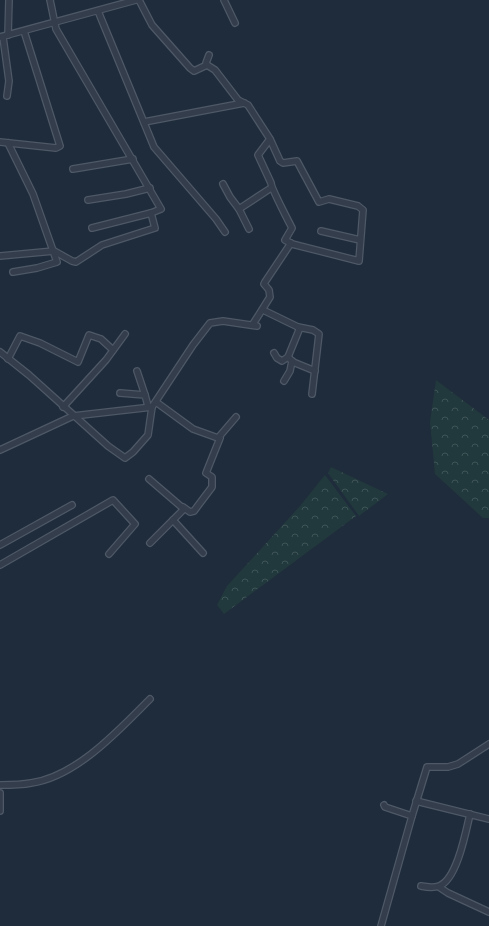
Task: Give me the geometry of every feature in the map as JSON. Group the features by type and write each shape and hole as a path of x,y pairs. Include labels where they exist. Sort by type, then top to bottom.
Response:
{"street":[{"path":"8,96 9,81 4,36 10,0"},
{"path":"50,0 54,23 162,209 92,228"},
{"path":"110,8 111,0"},
{"path":"4,36 137,0 152,25 190,68 194,71 198,71 207,65"},
{"path":"224,0 235,23"},
{"path":"98,11 154,147 216,219 224,232"},
{"path":"0,142 56,148 60,146 24,31"},
{"path":"207,65 206,62 209,55"},
{"path":"207,65 216,70 235,97 248,105 270,139 280,161 283,163 297,161 319,202 329,199 360,207 363,210 359,260 291,243 285,240 292,228 277,196 271,188 271,183 258,155 270,139"},
{"path":"144,122 244,103"},
{"path":"8,143 33,194 54,251 56,264 13,272"},
{"path":"73,169 132,159"},
{"path":"223,184 239,209 249,229"},
{"path":"88,200 126,194 150,188"},
{"path":"239,209 271,188"},
{"path":"0,256 54,251 76,262 102,246 155,228 151,213"},
{"path":"321,231 360,240"},
{"path":"0,450 73,416 150,407 156,402 193,345 210,323 223,321 255,325 270,297 265,282 291,243"},
{"path":"262,310 298,327 313,330 319,334 312,394"},
{"path":"284,381 290,371 290,359 298,336 298,327"},
{"path":"63,407 106,360 125,334"},
{"path":"8,359 20,336 40,343 78,362 89,335 101,339 113,350"},
{"path":"0,352 108,446 125,458 133,452 148,435 150,407 137,371"},
{"path":"274,352 282,361 290,359 315,372"},
{"path":"120,393 145,395"},
{"path":"156,402 193,429 220,438"},
{"path":"149,479 190,512 194,511 212,487 212,477 206,473 220,438 236,417"},
{"path":"0,565 113,500 136,524 109,554"},
{"path":"0,545 72,504"},
{"path":"150,543 173,520 183,507"},
{"path":"173,520 203,553"},
{"path":"0,785 31,783 50,778 69,768 105,742 150,699"},
{"path":"381,926 427,767 448,767 458,764 489,744"},
{"path":"0,793 0,811"},
{"path":"416,801 489,819"},
{"path":"384,805 412,816"},
{"path":"439,887 444,883 457,864 470,814"},
{"path":"421,886 439,887 448,893 489,912"}],"green space":[{"path":"436,380 489,420 489,518 483,518 435,474 430,422"},
{"path":"331,467 388,494 359,516 328,473"},
{"path":"325,475 356,516 224,614 217,605 227,586 300,506"}]}
